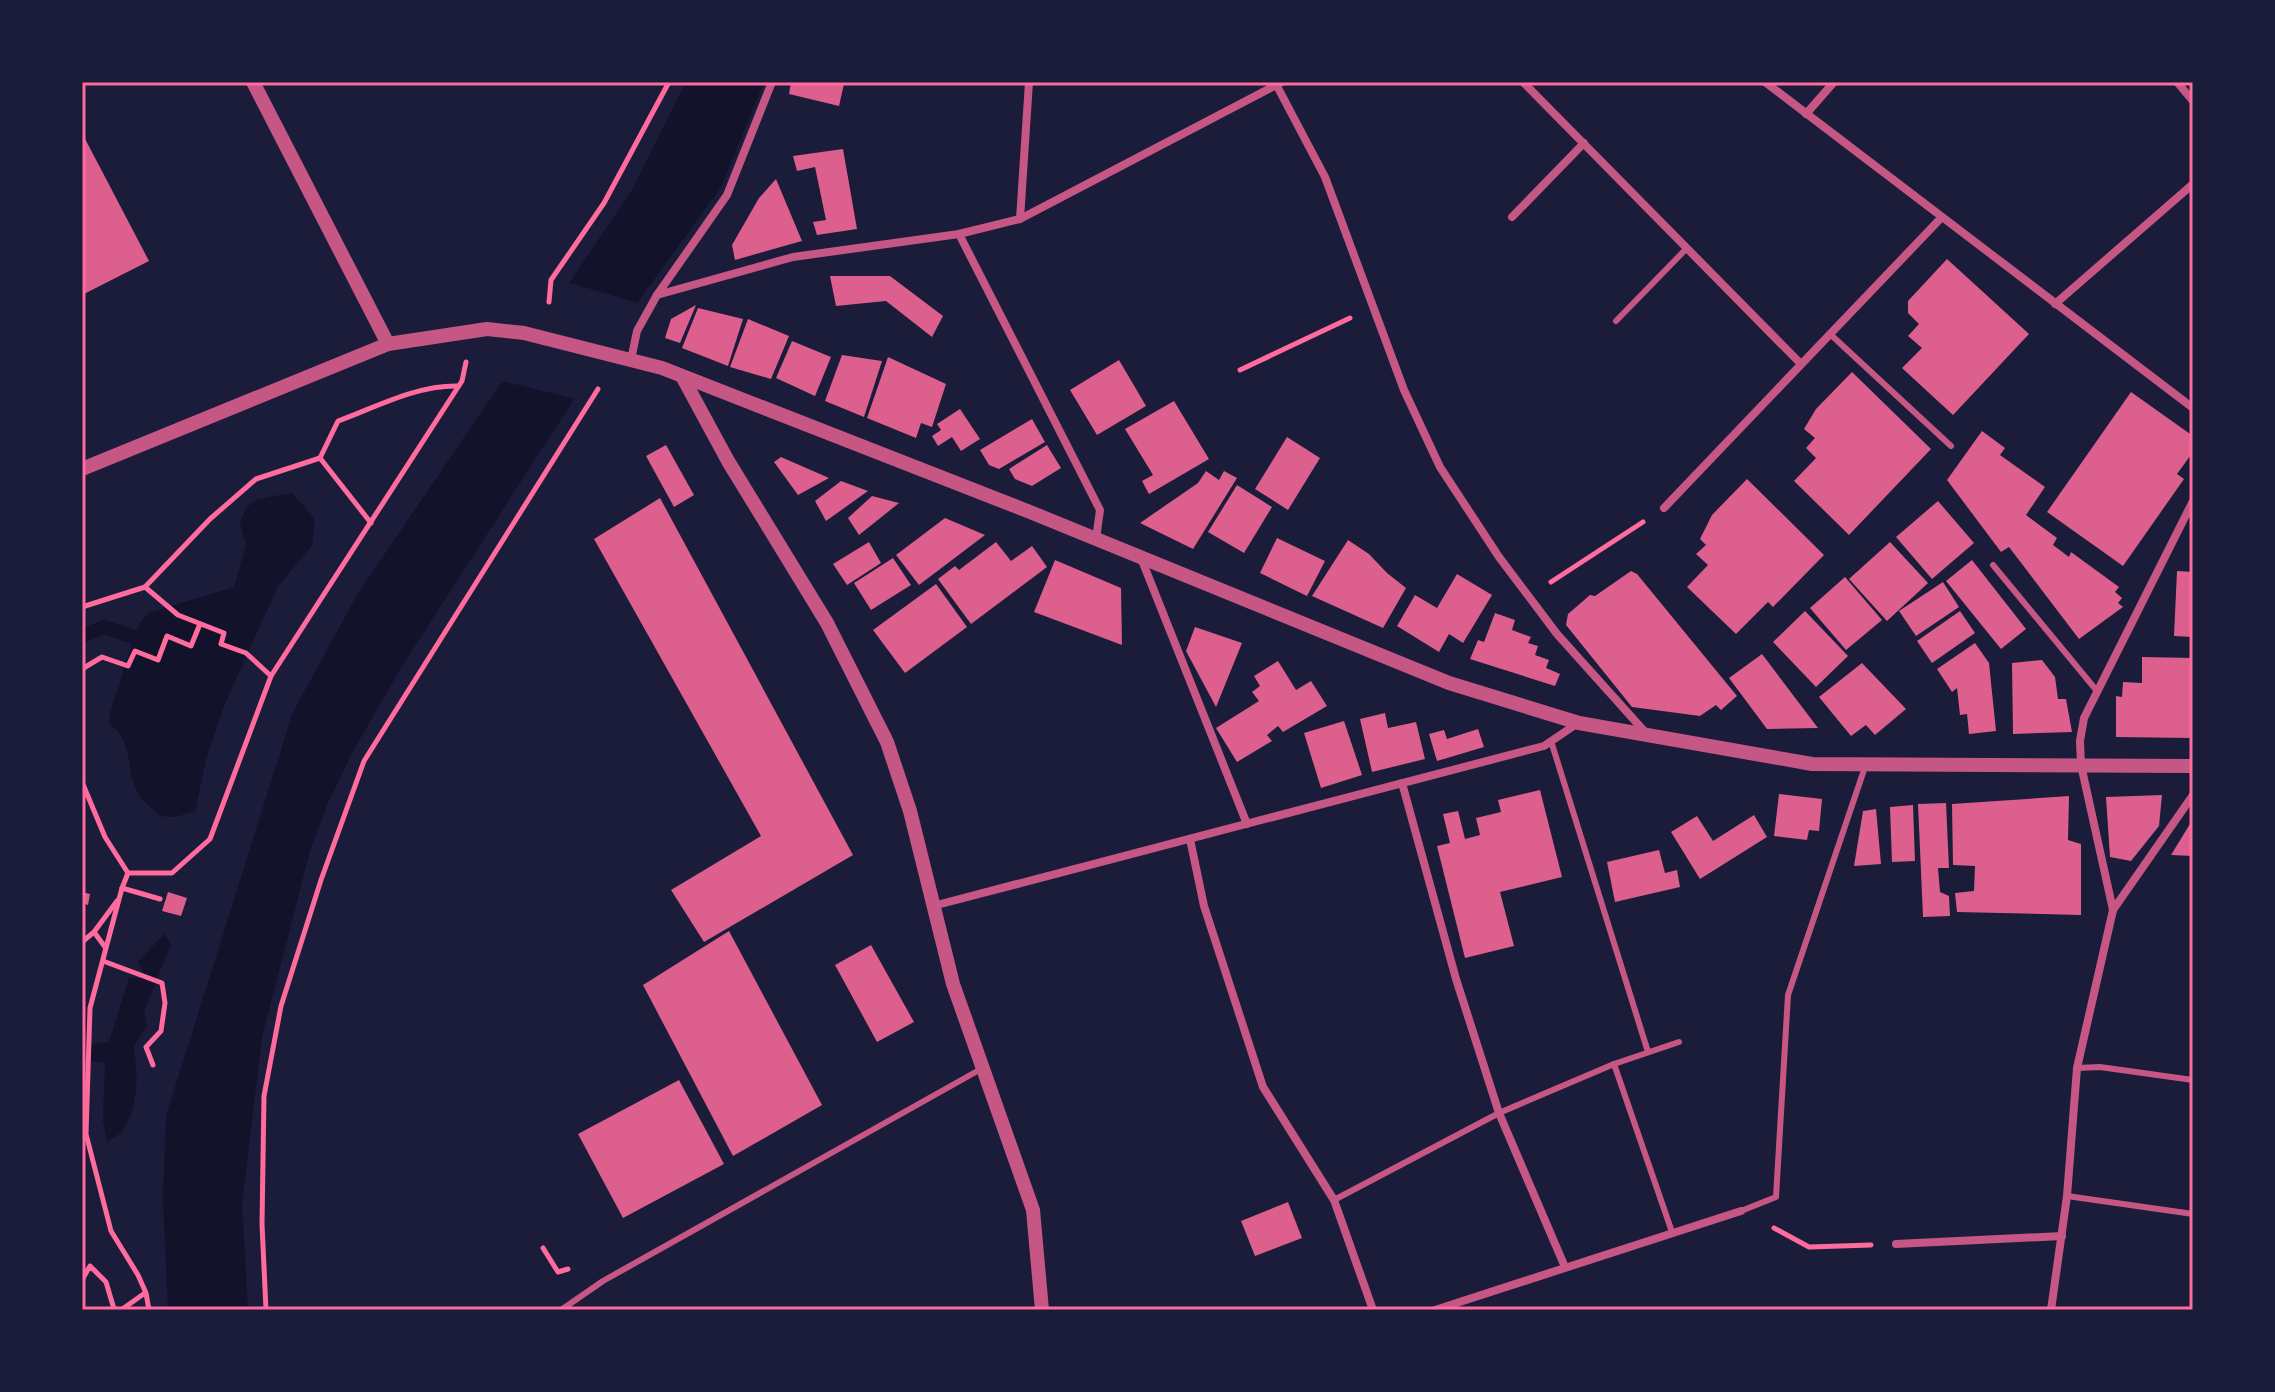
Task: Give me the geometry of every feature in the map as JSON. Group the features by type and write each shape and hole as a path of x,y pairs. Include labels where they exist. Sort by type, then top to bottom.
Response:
{"street":[{"path":"253,82 388,344"},
{"path":"631,360 637,331 657,295 727,195 772,82"},
{"path":"1020,219 1029,82"},
{"path":"1523,82 1801,364"},
{"path":"1765,82 2193,408"},
{"path":"1806,114 1834,82"},
{"path":"2177,82 2193,101"},
{"path":"657,295 793,257 959,234 1020,219 1279,84 1325,177 1404,390 1440,467 1499,557 1557,634 1648,735"},
{"path":"1512,217 1584,143"},
{"path":"2055,304 2193,184"},
{"path":"1664,508 1941,218"},
{"path":"959,234 1100,510 1096,539"},
{"path":"82,469 388,344 487,329 524,333 662,368 1096,539 1449,683 1579,723 1812,764 2193,766"},
{"path":"683,378 728,461 827,623 887,742 910,811 953,984 1033,1210 1042,1310"},
{"path":"2113,910 2081,765 2080,741 2084,718 2193,501"},
{"path":"1141,558 1247,824"},
{"path":"933,906 1544,746 1579,723"},
{"path":"1402,783 1456,979 1499,1113 1565,1267"},
{"path":"2051,1310 2067,1196 2077,1068 2113,910 2193,795"},
{"path":"1190,839 1204,906 1263,1087 1334,1200 1373,1310"},
{"path":"1435,1310 1741,1211"},
{"path":"1896,1244 2062,1236"}],"lane":[{"path":"1616,321 1687,248"},
{"path":"1830,334 1951,446"},
{"path":"1993,565 2097,691"},
{"path":"1551,741 1648,1052"},
{"path":"1741,1211 1776,1197 1788,995 1866,764"},
{"path":"1334,1200 1499,1113 1614,1064 1679,1042"},
{"path":"1614,1064 1672,1232"},
{"path":"2077,1068 2100,1067 2193,1080"},
{"path":"561,1310 603,1281 981,1069"},
{"path":"2067,1196 2193,1214"}],"path":[{"path":"549,302 551,280 604,203 669,82"},
{"path":"1240,370 1330,327"},
{"path":"128,873 172,873 210,839 271,676 459,386 466,359"},
{"path":"82,607 145,587 210,519 256,479 320,458 338,421 404,396 441,386 459,386"},
{"path":"266,1310 262,1224 264,1096 281,1006 321,880 364,761 598,389"},
{"path":"320,458 371,523"},
{"path":"1567,572 1664,508"},
{"path":"145,587 178,615 224,633 221,644 246,653 271,676"},
{"path":"82,669 102,657 128,666 135,651 158,660 167,636 191,646 200,624"},
{"path":"82,782 105,837 128,873"},
{"path":"128,873 90,1008 86,1134 111,1231 146,1293 149,1310"},
{"path":"122,888 160,899"},
{"path":"82,942 94,932 120,897"},
{"path":"94,932 105,947"},
{"path":"103,961 162,983 165,1003 161,1031 146,1047 153,1065"},
{"path":"1741,1211 1809,1247 1896,1244"},
{"path":"82,1280 90,1266 106,1282 114,1309 121,1310 146,1293"}],"shaded area":[{"path":"686,82 764,82 721,187 627,317 402,666 352,753 327,805 310,851 262,1037 242,1204 248,1310 168,1310 163,1199 166,1116 293,712 357,595 632,190"},
{"path":"292,493 315,519 312,545 277,588 224,706 207,756 195,811 175,817 160,816 138,793 123,740 109,723 139,624 148,613 234,587 246,545 240,523 246,508 257,499"},
{"path":"164,934 171,944 144,1011 147,1026 134,1046 136,1078 132,1111 122,1132 107,1142 103,1121 105,1062 82,1061 82,1046 109,1042 129,978 140,978 143,971 138,962"}],"pier":[{"path":"568,282 640,304 576,399 498,380"}],"building":[{"path":"791,82 844,84 839,106 789,94"},
{"path":"82,133 149,261 82,295"},
{"path":"843,149 857,229 817,235 813,222 826,220 815,167 797,171 793,156"},
{"path":"776,179 802,241 735,260 732,245 759,198"},
{"path":"1947,259 2029,334 1953,415 1902,368 1922,348 1908,336 1919,324 1908,313 1908,301"},
{"path":"830,276 890,276 943,316 932,337 886,301 836,306"},
{"path":"696,305 680,343 665,338 671,319"},
{"path":"698,308 743,319 728,366 682,348"},
{"path":"748,319 789,336 771,379 730,367"},
{"path":"792,341 831,357 815,396 776,378"},
{"path":"842,355 882,361 864,417 825,401"},
{"path":"888,357 946,384 932,427 921,423 916,438 867,418"},
{"path":"1119,360 1146,406 1097,435 1070,390"},
{"path":"1852,372 1931,449 1849,535 1794,481 1816,458 1806,448 1815,438 1804,429 1816,409"},
{"path":"2131,392 2193,436 2193,452 2177,474 2184,479 2123,566 2047,512"},
{"path":"1174,401 1209,459 1149,494 1142,481 1153,475 1125,429"},
{"path":"960,409 980,439 961,451 952,437 938,446 932,436 941,430 937,424"},
{"path":"1032,419 1045,442 999,469 989,465 980,450"},
{"path":"1982,431 2005,448 2000,455 2045,487 2026,515 2057,538 2053,545 2069,557 2071,552 2119,587 2115,592 2122,598 2118,603 2123,607 2079,639 2009,547 2001,552 1947,480"},
{"path":"1287,437 1320,458 1288,510 1255,489"},
{"path":"666,445 694,495 674,507 646,456"},
{"path":"1047,445 1061,468 1032,486 1015,479 1009,469"},
{"path":"781,457 829,478 798,495 774,462"},
{"path":"1206,471 1219,480 1224,471 1237,478 1193,549 1140,523 1198,483"},
{"path":"1747,479 1824,555 1773,607 1768,602 1736,634 1687,587 1708,565 1696,554 1706,545 1700,539 1712,515"},
{"path":"841,481 868,491 826,521 815,501"},
{"path":"1237,485 1272,507 1244,553 1208,532"},
{"path":"872,496 899,503 859,535 848,518"},
{"path":"660,498 853,855 704,942 671,890 761,836 594,539"},
{"path":"1938,501 1974,543 1932,579 1896,537"},
{"path":"945,518 985,535 919,585 896,555"},
{"path":"1277,538 1325,561 1307,596 1260,573"},
{"path":"1348,540 1369,554 1406,588 1383,628 1312,596"},
{"path":"869,542 881,563 847,585 833,564"},
{"path":"996,542 1011,561 1032,546 1047,567 971,624 938,579 955,566 959,570"},
{"path":"1890,542 1928,583 1887,621 1849,579"},
{"path":"893,558 911,585 871,610 854,583"},
{"path":"1055,560 1121,588 1122,645 1034,612"},
{"path":"1972,560 2026,629 2001,649 1946,581"},
{"path":"1631,571 1637,574 1737,696 1721,710 1716,705 1700,716 1632,707 1566,625 1568,614 1590,595 1595,596"},
{"path":"2177,571 2193,572 2193,637 2174,636"},
{"path":"1457,574 1492,595 1463,643 1449,634 1439,652 1397,626 1415,595 1437,608"},
{"path":"1845,577 1882,620 1846,650 1810,608"},
{"path":"1943,582 1959,607 1916,636 1899,611"},
{"path":"936,584 967,627 905,673 873,630"},
{"path":"1805,611 1848,656 1816,687 1773,642"},
{"path":"1960,611 1975,633 1932,663 1917,641"},
{"path":"1495,613 1515,620 1512,630 1531,637 1528,643 1538,646 1535,655 1549,660 1546,668 1560,674 1555,686 1470,659 1478,640 1484,642"},
{"path":"1195,627 1242,643 1216,707 1186,651"},
{"path":"1975,643 1989,663 1996,731 1969,734 1967,714 1960,715 1957,688 1952,692 1937,669"},
{"path":"1762,654 1818,728 1767,729 1729,678"},
{"path":"2142,657 2193,658 2193,738 2116,737 2116,696 2122,697 2123,682 2142,683"},
{"path":"2042,660 2055,677 2058,699 2066,699 2072,732 2013,734 2012,663"},
{"path":"1278,661 1296,690 1311,681 1327,706 1283,732 1278,726 1267,735 1272,741 1237,762 1216,728 1259,701 1252,692 1260,686 1254,676"},
{"path":"1862,663 1906,709 1875,735 1866,725 1851,736 1819,697"},
{"path":"1385,713 1388,728 1416,722 1425,759 1372,772 1360,719"},
{"path":"1344,721 1362,775 1321,788 1304,733"},
{"path":"1478,729 1484,747 1437,761 1429,734 1444,730 1447,739"},
{"path":"1540,790 1562,877 1500,892 1514,946 1465,958 1437,846 1450,843 1443,814 1458,811 1465,839 1480,835 1476,818 1501,812 1498,800"},
{"path":"1779,794 1822,799 1819,831 1809,830 1807,840 1774,836"},
{"path":"2162,795 2159,826 2131,861 2110,857 2106,797"},
{"path":"2069,796 2068,840 2081,844 2081,915 1957,912 1955,893 1974,891 1975,866 1953,865 1952,804"},
{"path":"1946,803 1949,868 1938,868 1940,892 1949,896 1950,916 1923,917 1918,804"},
{"path":"1913,805 1915,861 1892,862 1890,807"},
{"path":"1876,809 1881,864 1854,866 1863,811"},
{"path":"1754,815 1767,837 1700,879 1671,832 1697,816 1713,841"},
{"path":"2193,819 2193,856 2171,855"},
{"path":"1659,850 1665,873 1677,870 1680,887 1615,902 1607,862"},
{"path":"82,892 90,894 88,905 82,903"},
{"path":"168,892 187,898 181,916 162,911"},
{"path":"729,931 822,1105 733,1156 643,985"},
{"path":"871,945 914,1022 877,1042 835,965"},
{"path":"679,1080 724,1164 623,1218 578,1134"},
{"path":"1288,1202 1302,1238 1255,1256 1241,1221"}],"waterway":[{"path":"82,636 104,627 134,637"}]}
